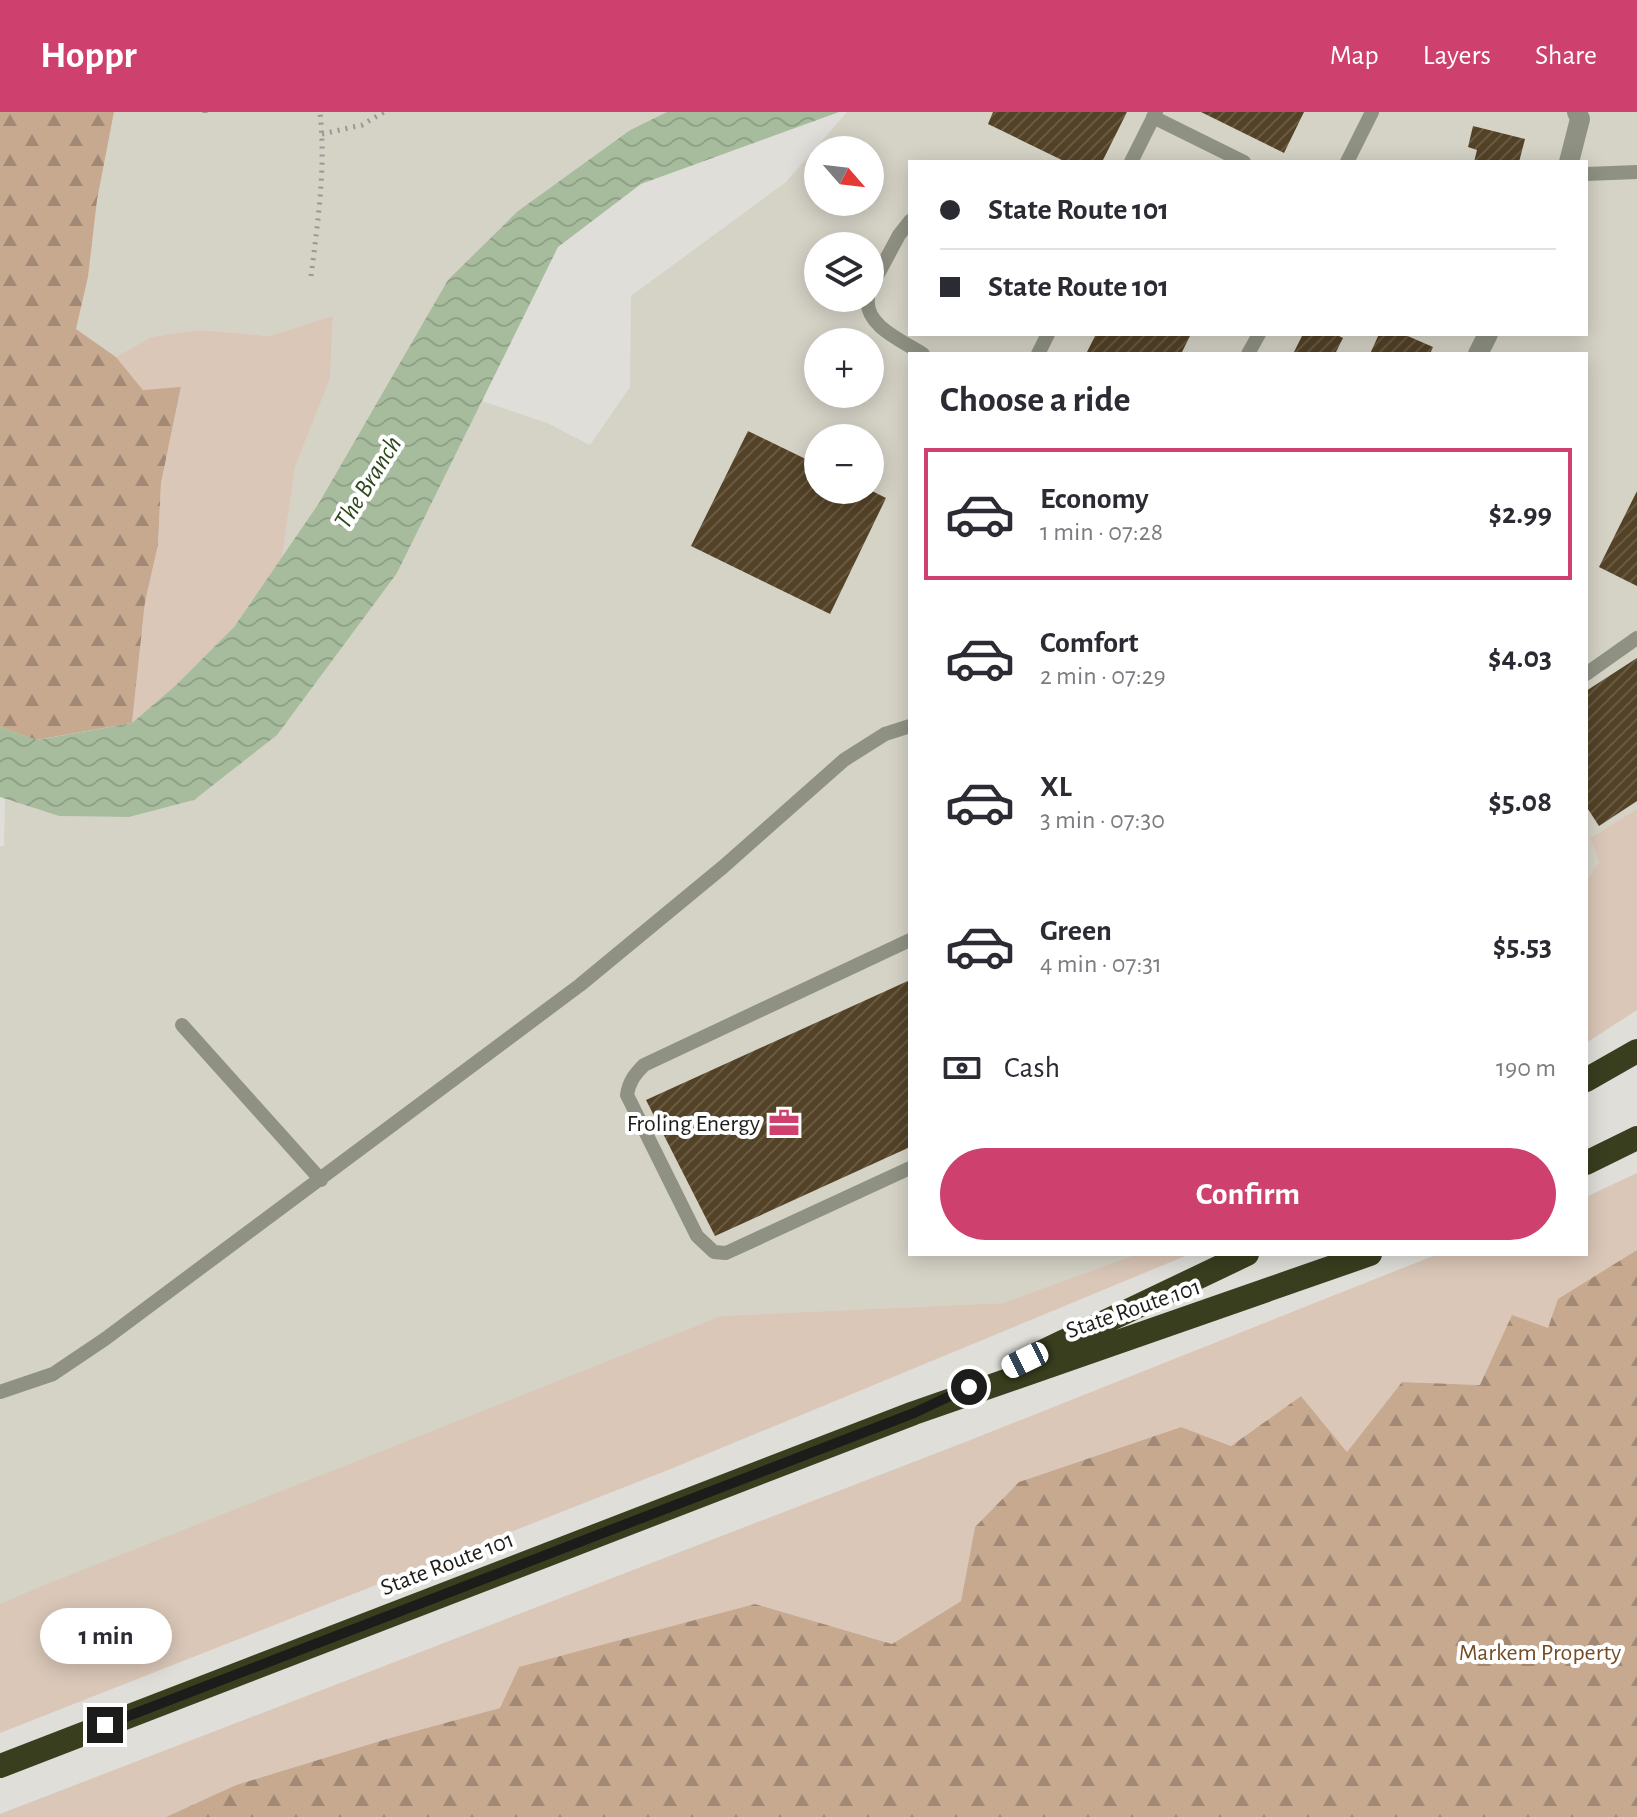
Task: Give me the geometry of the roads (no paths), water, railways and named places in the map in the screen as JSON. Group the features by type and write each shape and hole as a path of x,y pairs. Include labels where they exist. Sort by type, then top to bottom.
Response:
{"highway":[{"path":"1588,1079 1637,1051"},
{"path":"1588,1162 1637,1138"},
{"name":"State Route 101","path":"914,1413 1243,1256"},
{"name":"State Route 101","path":"0,1766 914,1413 1364,1256"}],"street":[{"path":"1570,160 1580,119 1577,112"}],"lane":[{"path":"1348,160 1372,112"},
{"path":"1132,160 1154,114 1240,160"},
{"path":"1588,174 1637,172"},
{"path":"884,263 908,224"},
{"path":"868,312 873,320 920,352"},
{"path":"1588,673 1637,638"},
{"path":"0,1392 53,1374 92,1348 580,985 723,867 844,760 885,734 908,727"},
{"path":"908,941 644,1065 634,1075 627,1095 697,1236 714,1252 726,1253 908,1169"},
{"path":"182,1025 321,1180"}],"water":[{"name":"The Branch","path":"667,112 839,112 641,184 558,247 397,573 277,735 194,800 129,817 59,816 0,797 0,727 37,740 132,723 176,685 234,627 319,503 448,280 518,211 630,130"}],"place":[{"name":"Froling Energy","path":"784,1123"}],"park label":[{"name":"Markem Property","path":"1540,1652"}]}
